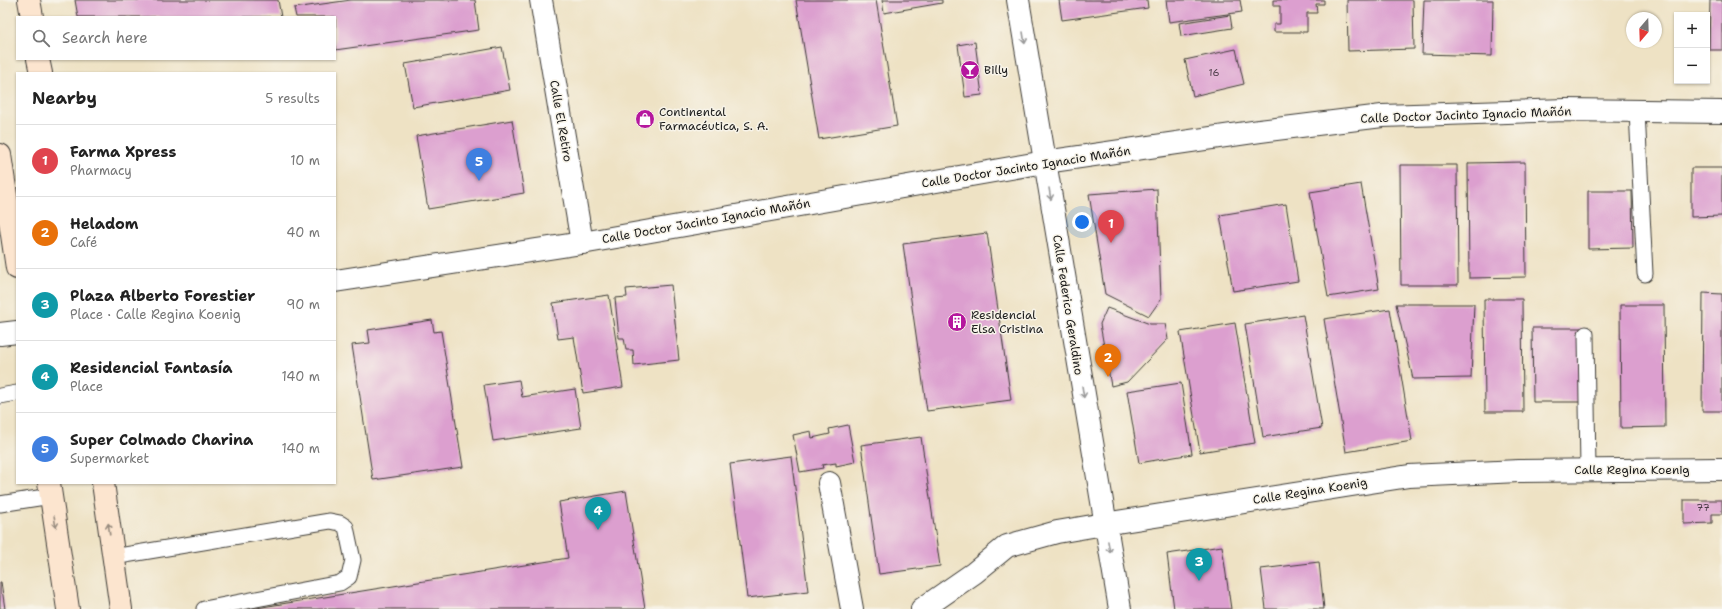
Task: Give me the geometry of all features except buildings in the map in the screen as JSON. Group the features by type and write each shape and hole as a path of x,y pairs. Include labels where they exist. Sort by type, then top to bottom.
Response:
{"main road":[{"path":"30,0 32,16"},
{"path":"38,60 41,72"},
{"path":"0,155 16,261"},
{"path":"102,484 121,609"},
{"path":"50,489 68,609"}],"street":[{"name":"Calle El Retiro","path":"541,0 582,243"},
{"name":"Calle Federico Geraldino","path":"1018,0 1104,524 1120,609"},
{"name":"Calle Doctor Jacinto Ignacio Mañón","path":"336,281 582,243 1045,162 1260,130 1382,116 1566,110 1722,112"},
{"path":"0,334 16,332"},
{"name":"Calle Regina Koenig","path":"922,609 974,573 1007,546 1057,532 1409,476 1519,471 1722,469"},
{"path":"828,483 852,609"}],"lane":[{"path":"1637,111 1645,274"},
{"path":"1586,334 1588,470"},
{"path":"0,396 16,393"},
{"path":"0,504 50,489"},
{"path":"114,557 330,521 340,523 346,527 353,560 349,577 340,583 204,609"}],"place":[{"name":"Billy","path":"970,70"},
{"name":"Continental Farmacéutica, S. A.","path":"645,119"},
{"name":"Super Colmado Charina","path":"479,181"},
{"name":"Farma Xpress","path":"1111,243"},
{"name":"Residencial Elsa Cristina","path":"957,322"},
{"name":"Heladom","path":"1108,377"},
{"name":"Residencial Fantasía","path":"598,530"},
{"name":"Plaza Alberto Forestier","path":"1199,581"}]}
